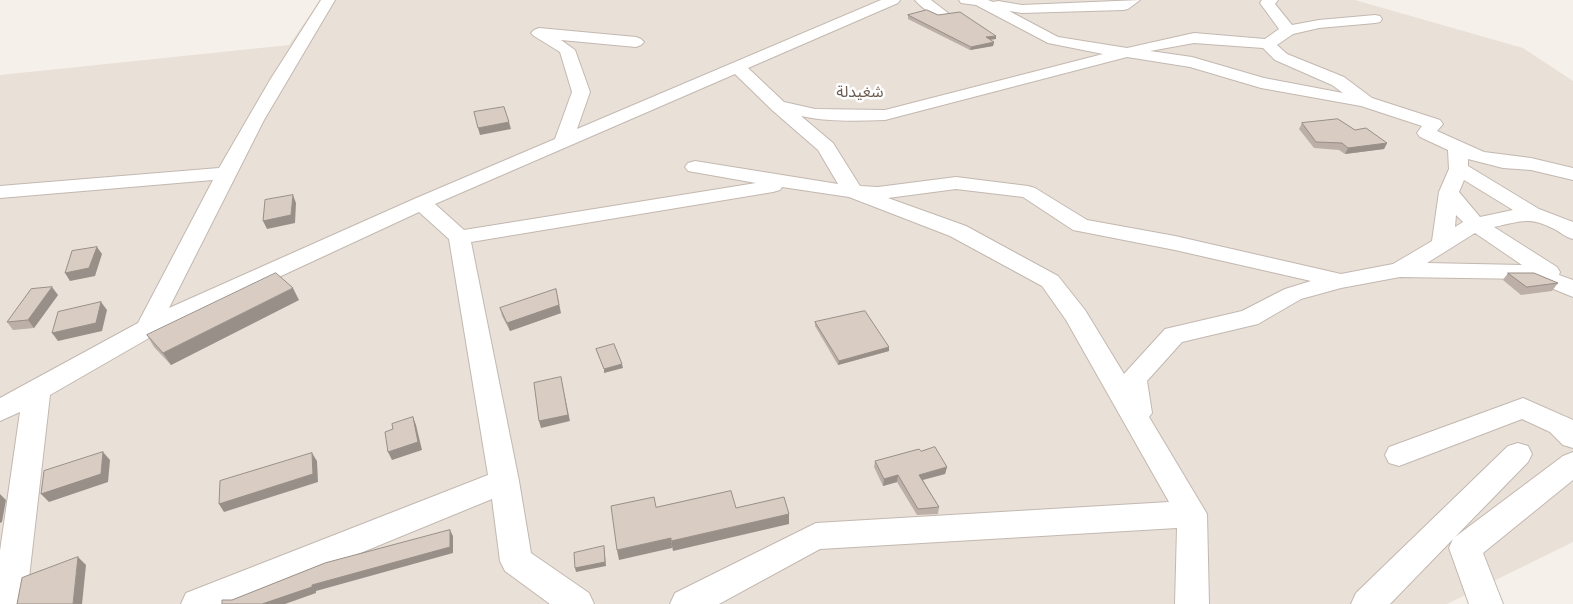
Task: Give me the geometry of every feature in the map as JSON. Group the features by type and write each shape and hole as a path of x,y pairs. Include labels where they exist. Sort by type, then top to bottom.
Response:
{"street":[{"path":"147,328 226,173 292,52 328,0"},
{"path":"0,411 147,328 421,204 893,0"},
{"path":"922,0 941,13"},
{"path":"973,1 1022,9 1123,6 1133,0"},
{"path":"1271,0 1268,2 1288,30"},
{"path":"973,1 1053,40 1124,53 1192,62 1261,83 1366,102 1434,124 1426,133 1478,157 1503,162 1531,164 1573,174"},
{"path":"1268,44 1288,30 1319,24 1375,19"},
{"path":"563,142 581,92 567,50 539,33 636,42"},
{"path":"778,106 814,114 885,115 1124,53 1194,38 1268,44 1281,56 1338,81 1366,102"},
{"path":"736,67 826,147 853,192 958,231 1050,281 1076,316 1192,514 1192,604"},
{"path":"1442,244 1449,192 1459,169 1457,147"},
{"path":"695,167 853,192 878,193 956,183 1028,192 1081,225 1175,243 1341,281"},
{"path":"1459,169 1532,213 1562,224 1573,232"},
{"path":"0,192 226,173"},
{"path":"459,237 794,182"},
{"path":"1449,192 1475,224 1573,288"},
{"path":"421,204 459,237 504,481 516,561 577,604"},
{"path":"1400,270 1475,224 1532,213"},
{"path":"1139,424 1134,379 1174,335 1249,318 1293,294 1341,281 1400,270 1532,272 1573,288"},
{"path":"9,604 37,390"},
{"path":"1399,455 1523,408 1560,425 1573,437"},
{"path":"1368,604 1518,454"},
{"path":"1486,604 1465,548 1573,464"},
{"path":"198,604 504,481"},
{"path":"687,604 816,536 1192,514"}],"shaded area":[{"path":"320,0 1355,0 1523,48 1573,81 1573,542 1447,604 0,604 0,75 289,45"}],"building":[{"path":"927,10 938,15 960,12 996,36 986,37 994,42 971,47 908,15"},
{"path":"504,107 509,122 478,128 474,112"},
{"path":"1338,119 1355,130 1366,128 1387,143 1348,148 1342,143 1316,142 1302,123"},
{"path":"293,195 291,215 263,221 265,200"},
{"path":"97,247 89,268 65,273 72,251"},
{"path":"276,273 293,288 163,353 147,335"},
{"path":"1508,273 1534,273 1558,283 1527,287"},
{"path":"52,287 28,320 7,322 31,289"},
{"path":"556,289 559,305 507,323 500,308"},
{"path":"101,302 96,323 52,333 58,312"},
{"path":"865,311 889,347 839,361 815,322"},
{"path":"614,344 622,364 604,369 596,349"},
{"path":"561,377 568,415 539,421 534,383"},
{"path":"413,417 418,442 388,452 385,432 393,429 392,424"},
{"path":"935,447 947,467 919,475 939,507 918,509 898,475 884,479 875,461 919,449 921,451"},
{"path":"103,452 101,474 41,494 44,471"},
{"path":"312,453 313,474 219,504 220,481"},
{"path":"731,491 736,508 784,497 789,514 671,541 671,538 617,550 611,506 654,497 656,507"},
{"path":"450,530 450,547 312,585 312,587 262,604 222,604 222,600 232,600 325,563"},
{"path":"604,546 605,562 575,568 574,553"},
{"path":"78,557 73,604 17,604 22,578"}],"district":[{"name":"شغيدلة","path":"860,92"}]}
